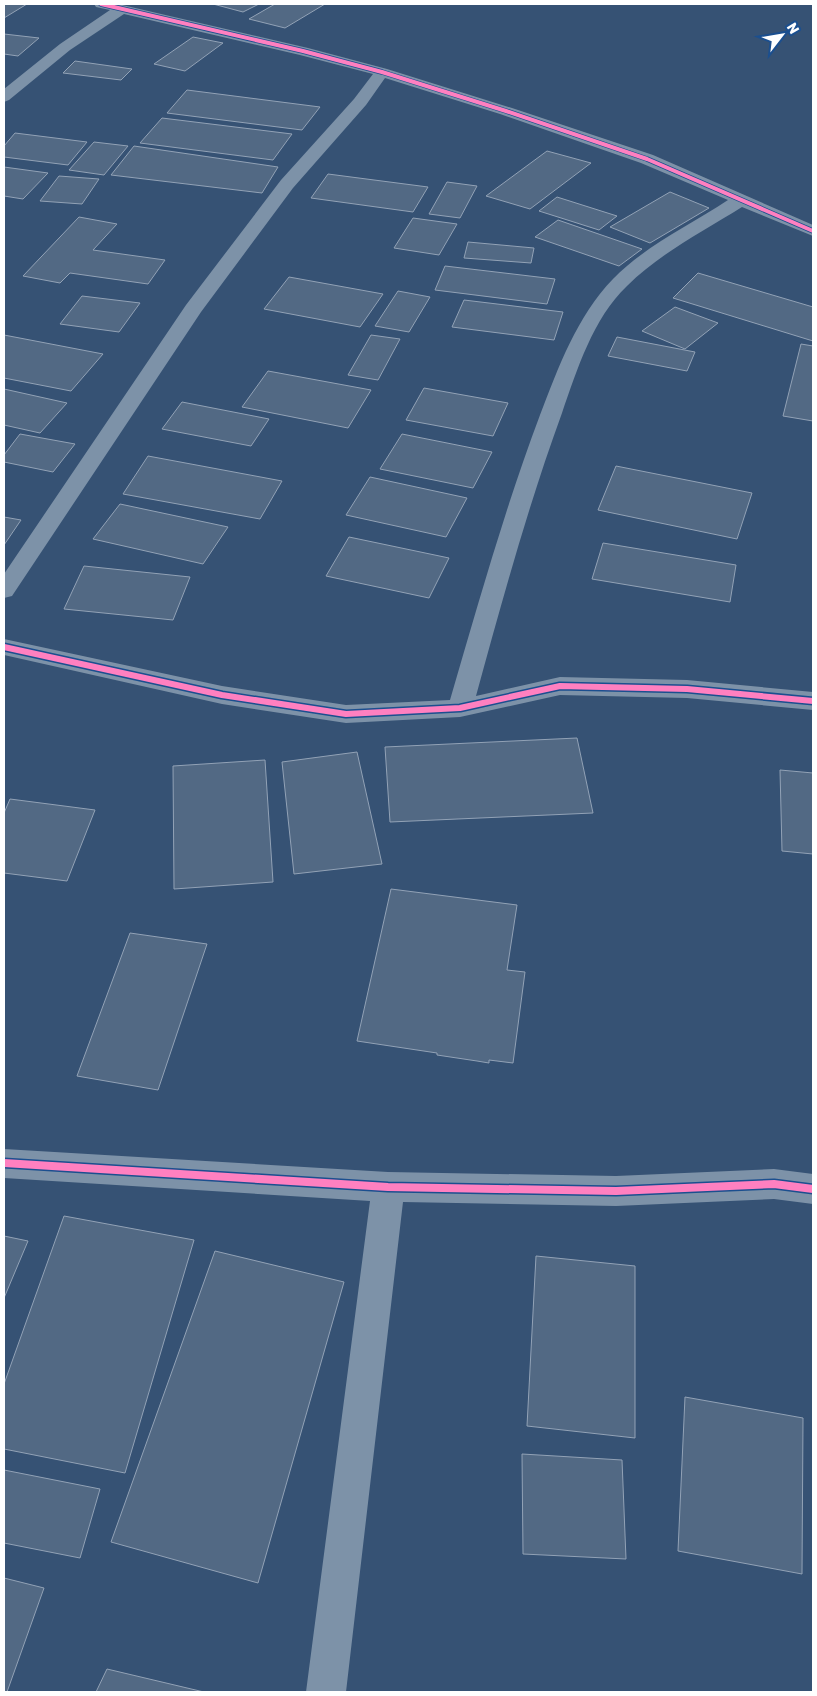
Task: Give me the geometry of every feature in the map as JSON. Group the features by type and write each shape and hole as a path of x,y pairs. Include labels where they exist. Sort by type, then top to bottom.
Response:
{"street":[{"path":"101,4 382,72 428,86 647,159 813,231"},
{"path":"4,97 65,47 122,9"},
{"path":"4,591 193,309 287,184 360,102 382,72"},
{"path":"360,102 428,86"},
{"path":"460,708 533,462 574,356 604,301 620,282 651,259 742,199"},
{"path":"4,647 222,695 346,714 460,708 560,686 687,689 813,701"},
{"path":"4,1163 388,1187 616,1191 774,1184 813,1189"},
{"path":"326,1692 388,1187"}],"building":[{"path":"4,4 27,4 4,18"},
{"path":"213,4 259,4 243,12"},
{"path":"275,4 325,4 285,28 249,19"},
{"path":"4,34 39,38 18,56 4,54"},
{"path":"193,37 223,43 185,71 154,64"},
{"path":"75,61 132,69 121,80 63,73"},
{"path":"187,90 320,107 302,130 167,113"},
{"path":"162,118 292,134 273,160 140,143"},
{"path":"15,133 87,142 68,165 4,157 4,146"},
{"path":"94,142 128,146 104,175 69,170"},
{"path":"134,146 278,167 262,193 111,175"},
{"path":"547,151 591,163 530,209 486,196"},
{"path":"4,167 48,173 23,199 4,196"},
{"path":"328,174 428,187 413,212 311,198"},
{"path":"59,176 99,179 82,204 40,201"},
{"path":"447,182 477,186 460,218 429,214"},
{"path":"670,192 709,208 650,243 610,227"},
{"path":"557,197 617,216 599,230 539,211"},
{"path":"79,217 117,224 93,250 165,260 148,284 70,273 60,283 23,276"},
{"path":"413,218 457,224 439,255 394,248"},
{"path":"558,220 642,249 619,266 535,237"},
{"path":"468,242 534,248 531,263 464,258"},
{"path":"445,266 555,279 547,304 435,290"},
{"path":"698,273 813,307 813,341 673,298"},
{"path":"289,277 383,294 360,327 264,309"},
{"path":"398,291 430,297 409,332 375,326"},
{"path":"82,296 140,303 119,332 60,324"},
{"path":"464,300 563,312 554,340 452,327"},
{"path":"675,307 718,323 685,349 642,331"},
{"path":"4,335 103,354 71,391 4,378"},
{"path":"371,335 400,339 378,380 348,375"},
{"path":"617,337 695,352 687,371 608,356"},
{"path":"801,344 813,346 813,421 783,416"},
{"path":"268,371 371,390 348,428 242,407"},
{"path":"424,388 508,403 493,436 406,420"},
{"path":"4,389 67,403 40,433 4,425"},
{"path":"182,402 269,419 251,446 162,429"},
{"path":"20,434 75,444 53,472 4,462 4,455"},
{"path":"402,434 492,452 473,488 380,469"},
{"path":"148,456 282,481 260,519 123,494"},
{"path":"616,466 752,493 737,539 598,510"},
{"path":"370,477 467,498 446,537 346,515"},
{"path":"120,504 228,527 203,564 93,539"},
{"path":"4,517 21,520 4,545"},
{"path":"349,537 449,558 429,598 326,576"},
{"path":"603,543 736,565 730,602 592,579"},
{"path":"84,566 190,577 173,620 64,609"},
{"path":"577,738 593,813 390,822 385,747"},
{"path":"357,752 382,864 294,874 282,762"},
{"path":"265,760 273,882 174,889 173,766"},
{"path":"780,770 813,773 813,854 782,851"},
{"path":"10,799 95,810 67,881 4,873 4,813"},
{"path":"391,889 517,905 507,970 525,972 513,1063 489,1060 489,1063 357,1041"},
{"path":"130,933 207,944 158,1090 77,1076"},
{"path":"64,1216 194,1240 125,1473 4,1449 4,1384"},
{"path":"4,1236 28,1241 4,1298"},
{"path":"215,1251 344,1282 258,1583 111,1542"},
{"path":"536,1256 635,1266 635,1438 527,1426"},
{"path":"685,1397 803,1418 802,1574 678,1551"},
{"path":"522,1454 622,1460 626,1559 523,1554"},
{"path":"4,1470 100,1489 80,1558 4,1543"},
{"path":"4,1578 44,1588 7,1692 4,1692"},
{"path":"107,1669 204,1692 96,1692"}],"cycle path":[{"path":"101,4 303,51 382,72 506,111 647,159 813,231"},
{"path":"4,647 222,695 346,714 460,708 560,686 687,689 813,701"},
{"path":"4,1163 388,1187 616,1191 774,1184 813,1189"}]}
